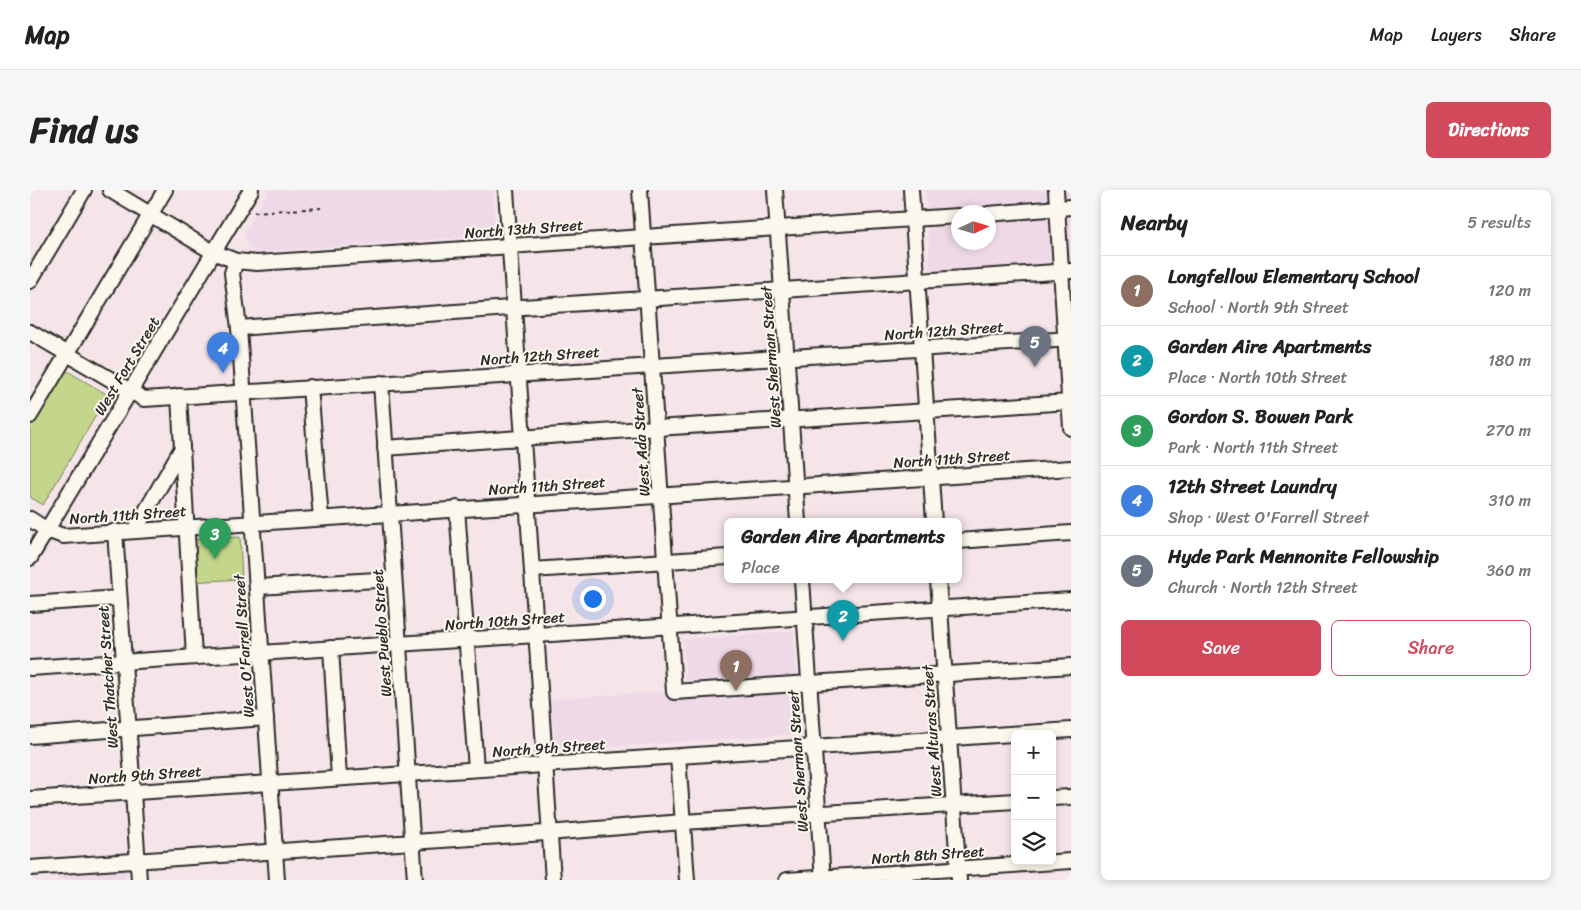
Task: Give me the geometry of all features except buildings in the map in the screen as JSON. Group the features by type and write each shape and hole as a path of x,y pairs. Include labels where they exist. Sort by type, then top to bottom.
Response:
{"street":[{"path":"30,280 84,190"},
{"name":"North 13th Street","path":"110,190 213,252 236,261 257,263 951,217"},
{"path":"30,416 165,190"},
{"name":"West Fort Street","path":"30,558 131,393 251,190"},
{"path":"506,190 553,880"},
{"name":"West Ada Street","path":"640,190 674,692 809,683"},
{"name":"West Sherman Street","path":"776,190 798,518"},
{"path":"912,190 934,518"},
{"path":"1056,190 1064,208 1071,428"},
{"path":"996,213 1064,208"},
{"name":"West O'Farrell Street","path":"236,261 232,273 239,328 277,880"},
{"path":"239,328 1066,272"},
{"name":"North 12th Street","path":"30,332 144,400 310,387 1068,339"},
{"name":"West Pueblo Street","path":"380,383 415,880"},
{"path":"310,387 321,518"},
{"path":"179,396 194,657"},
{"path":"385,448 656,428 1070,402"},
{"path":"135,530 182,448"},
{"name":"North 11th Street","path":"30,519 47,530 63,536 186,526 1071,468"},
{"path":"457,508 476,769"},
{"name":"West Thatcher Street","path":"115,531 139,880"},
{"path":"962,541 1071,533"},
{"path":"532,570 724,557"},
{"path":"257,587 394,579"},
{"name":"West Sherman Street","path":"802,583 822,879"},
{"name":"West Alturas Street","path":"938,583 958,874"},
{"path":"30,604 119,598"},
{"name":"North 10th Street","path":"30,668 1071,600"},
{"path":"331,648 339,778"},
{"path":"809,683 1071,666"},
{"path":"30,736 266,718"},
{"name":"North 9th Street","path":"30,799 1071,730"},
{"path":"678,756 687,880"},
{"path":"1056,798 1071,797"},
{"path":"30,868 550,833 683,822 1011,801"},
{"name":"North 8th Street","path":"787,880 958,874 1071,862"}],"path":[{"path":"254,212 321,208"}],"shaded area":[{"path":"269,190 493,190 496,235 256,252 248,245 244,233"},
{"path":"925,190 1071,190 1071,268 931,278"},
{"path":"794,631 801,734 555,751 551,699 686,690 683,639"},
{"path":"125,864 126,880 58,880 57,868"}],"green space":[{"path":"64,369 108,395 43,505 30,497 30,425"},
{"path":"240,537 242,579 191,582 188,540"}],"place":[{"name":"Hyde Park Mennonite Fellowship","path":"1035,367"},
{"name":"12th Street Laundry","path":"223,373"},
{"name":"Gordon S. Bowen Park","path":"215,559"},
{"name":"Garden Aire Apartments","path":"843,641"},
{"name":"Longfellow Elementary School","path":"736,691"}]}
